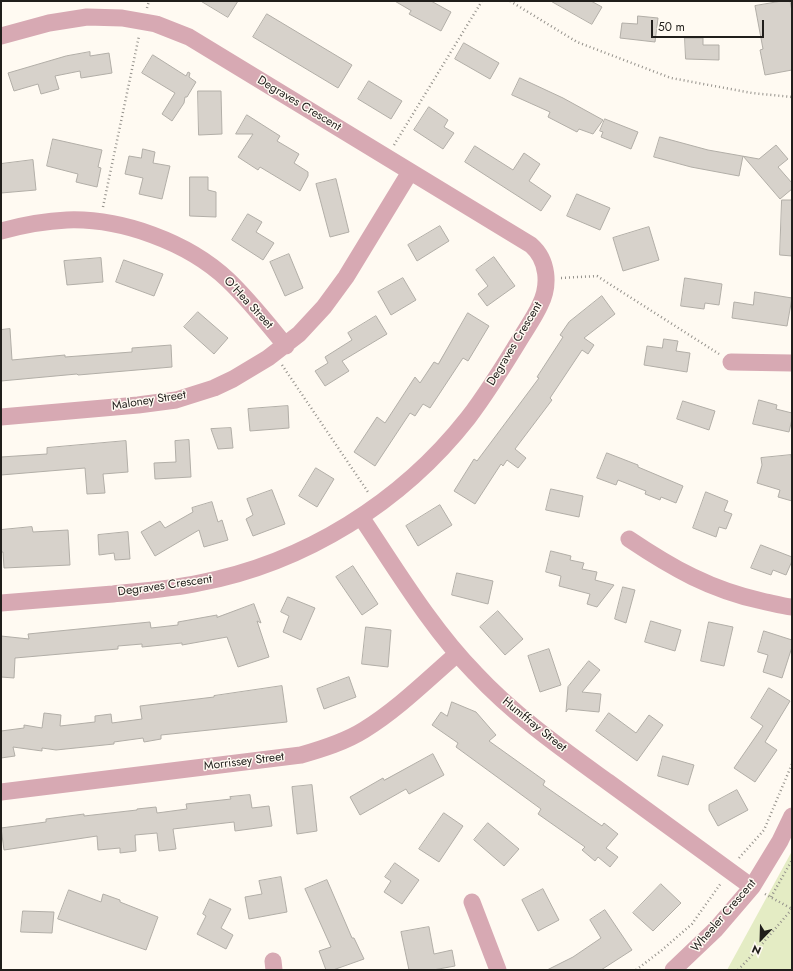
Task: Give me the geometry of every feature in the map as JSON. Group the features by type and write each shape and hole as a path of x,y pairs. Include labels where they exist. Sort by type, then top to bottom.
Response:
{"street":[{"name":"Degraves Crescent","path":"1,36 49,23 86,17 122,18 156,24 189,37 531,245 544,261 547,282 541,304 497,376 468,417 418,472 378,506 339,530 294,554 247,571 199,583 152,590 1,603"},
{"name":"Maloney Street","path":"1,417 138,405 176,400 214,388 233,379 280,350 299,334 324,307 346,277 410,172"},
{"name":"O'Hea Street","path":"1,230 28,224 68,220 100,222 126,226 162,238 196,256 227,279 254,307 280,350"},
{"path":"732,362 792,363"},
{"name":"Humffray Street","path":"361,517 417,600 458,654 475,674 513,710 553,742 752,887"},
{"path":"629,539 681,572 722,590 743,597 792,607"},
{"name":"Morrissey Street","path":"1,792 301,755 317,751 364,730 393,709 458,654"},
{"name":"Wheeler Crescent","path":"672,970 716,929 752,887 780,841 792,816"},
{"path":"472,902 498,970"}],"path":[{"path":"100,222 142,22 149,1"},
{"path":"386,157 482,1"},
{"path":"510,1 577,42 671,78 752,93 792,97"},
{"path":"546,278 597,276 732,362"},
{"path":"280,350 378,506"},
{"path":"738,859 764,830 792,764"},
{"path":"771,897 792,860"},
{"path":"636,970 692,924 722,881"},
{"path":"738,970 792,909 752,887"}],"green space":[{"path":"792,851 792,970 727,970"}],"building":[{"path":"201,1 238,1 228,17"},
{"path":"395,1 431,1 451,12 441,31 409,14 411,11"},
{"path":"551,1 591,1 602,7 592,24"},
{"path":"790,1 792,11 792,70 765,75 760,50 763,49 755,6"},
{"path":"267,14 352,65 338,88 253,37"},
{"path":"638,16 658,18 655,42 620,38 622,23 637,24"},
{"path":"685,38 703,38 703,45 719,45 719,60 686,59"},
{"path":"464,43 499,63 490,79 455,59"},
{"path":"90,52 90,56 109,53 112,73 81,78 80,71 55,76 59,89 41,94 38,84 14,91 8,73 66,56"},
{"path":"153,55 186,76 188,72 190,73 189,77 196,82 187,97 185,97 184,103 172,121 162,114 175,93 142,73"},
{"path":"520,78 563,98 603,120 593,134 579,129 577,132 548,117 550,112 512,95"},
{"path":"369,81 402,101 391,119 358,99"},
{"path":"198,91 221,91 222,134 199,135"},
{"path":"429,107 448,120 444,127 454,133 443,149 414,130"},
{"path":"247,115 280,136 277,141 299,154 294,163 308,172 308,176 300,191 260,167 258,170 238,157 253,134 236,134"},
{"path":"605,119 638,132 631,149 601,137 603,132 600,131"},
{"path":"660,137 708,150 743,156 739,176 691,167 654,157"},
{"path":"53,139 102,150 98,167 101,168 97,187 76,182 78,174 47,166"},
{"path":"776,145 788,159 778,167 792,183 792,189 780,199 743,156 759,159"},
{"path":"475,146 513,170 524,153 540,164 529,181 551,196 541,211 465,162"},
{"path":"143,149 155,152 153,163 170,166 162,199 139,194 143,178 125,174 129,156 141,158"},
{"path":"33,160 36,190 1,193 1,164"},
{"path":"190,177 208,177 208,190 216,192 216,217 190,216"},
{"path":"336,179 349,232 330,237 316,184"},
{"path":"577,194 610,208 600,230 567,216"},
{"path":"782,200 792,200 792,256 780,255"},
{"path":"248,214 262,222 256,232 274,243 263,260 232,240"},
{"path":"440,226 449,241 417,261 408,245"},
{"path":"649,227 659,260 623,271 613,238"},
{"path":"289,254 303,288 285,296 270,262"},
{"path":"494,257 515,286 487,306 478,294 488,286 476,270"},
{"path":"101,258 103,282 67,285 64,261"},
{"path":"124,260 163,274 154,296 116,282"},
{"path":"403,278 416,300 391,315 378,292"},
{"path":"685,278 722,284 719,305 705,303 704,309 681,306"},
{"path":"755,292 792,298 787,326 732,318 734,302 753,305"},
{"path":"602,296 615,314 584,338 594,345 588,354 582,350 550,398 552,400 515,449 526,458 518,468 507,460 503,466 501,464 475,504 454,491 474,459 477,461 539,378 537,377 563,337 560,335 569,322"},
{"path":"198,312 228,338 214,354 184,327"},
{"path":"468,313 489,326 468,361 463,358 430,408 423,404 415,416 410,413 375,466 354,452 377,417 385,423 415,377 420,383 434,362 438,364"},
{"path":"376,316 387,334 342,361 349,371 325,386 315,371 328,363 325,357 352,340 348,333"},
{"path":"10,329 12,360 65,355 65,357 132,352 132,348 171,345 172,367 1,381 1,330"},
{"path":"664,339 678,341 676,351 690,353 687,372 644,365 647,346 662,348"},
{"path":"759,400 777,405 776,409 792,413 789,432 753,424"},
{"path":"683,401 715,411 709,430 677,419"},
{"path":"288,406 289,428 250,431 248,409"},
{"path":"231,428 233,448 218,449 211,429"},
{"path":"189,440 191,477 155,479 154,463 176,462 175,441"},
{"path":"126,441 128,472 103,474 105,493 87,494 85,468 1,475 1,457 47,454 47,448"},
{"path":"607,453 638,465 638,467 683,486 676,503 661,497 660,500 645,494 646,491 618,480 616,485 597,478"},
{"path":"791,455 792,501 778,497 780,490 757,483 762,465 761,458"},
{"path":"316,468 334,479 317,507 299,496"},
{"path":"551,489 583,496 579,517 546,510"},
{"path":"272,490 285,524 253,536 246,519 253,515 247,499"},
{"path":"706,492 728,501 724,511 732,514 726,529 719,527 716,537 693,528"},
{"path":"212,502 218,522 222,520 228,540 204,547 199,530 155,556 141,532 160,521 165,528 193,512 192,508"},
{"path":"440,505 452,525 418,546 406,526"},
{"path":"32,527 33,532 68,530 70,565 4,568 3,552 1,552 1,530"},
{"path":"128,532 130,559 115,560 114,553 99,555 98,535"},
{"path":"761,545 792,557 792,561 786,575 773,570 771,575 751,568"},
{"path":"551,551 571,556 570,560 584,563 582,569 597,572 595,580 614,585 597,607 587,604 590,594 559,586 561,576 546,572"},
{"path":"353,566 378,604 362,615 336,577"},
{"path":"457,573 493,581 488,604 452,595"},
{"path":"623,587 635,590 626,623 615,619"},
{"path":"288,597 315,608 301,640 283,632 289,616 281,612"},
{"path":"254,604 261,623 257,621 269,657 238,667 227,637 182,645 182,643 142,647 142,644 118,646 118,649 15,658 14,678 1,677 1,636 29,639 28,634 150,622 151,628 178,625 178,622 217,615 217,617"},
{"path":"498,611 523,639 505,655 480,627"},
{"path":"651,621 681,630 675,651 645,642"},
{"path":"709,622 733,627 724,666 701,661"},
{"path":"366,627 391,630 388,667 362,664"},
{"path":"764,631 792,640 792,647 782,678 763,672 768,655 758,652"},
{"path":"549,649 561,685 540,692 528,656"},
{"path":"589,661 600,670 582,692 601,694 599,712 568,709 566,712 568,687"},
{"path":"349,677 356,697 324,709 317,689"},
{"path":"282,686 287,722 161,735 161,739 144,742 143,738 114,742 114,744 56,750 42,748 42,751 13,747 15,756 1,758 1,731 24,728 24,725 42,728 44,713 61,715 60,726 95,722 95,716 111,714 112,723 142,719 140,706 214,697"},
{"path":"769,688 790,701 765,742 777,750 755,782 734,768 763,726 751,718"},
{"path":"452,702 476,712 496,735 489,741 545,781 543,785 602,826 604,823 618,834 606,848 618,857 610,867 598,857 595,861 582,850 585,847 538,814 541,809 456,747 458,743 432,725 441,712 447,716"},
{"path":"609,713 636,733 649,715 663,725 637,761 596,731"},
{"path":"433,754 444,775 409,794 406,789 360,815 350,797 383,778 384,780"},
{"path":"663,756 694,765 688,785 658,776"},
{"path":"312,785 317,831 297,834 292,787"},
{"path":"737,790 748,810 718,826 709,810 709,805"},
{"path":"250,795 252,808 269,806 272,826 235,831 234,822 173,829 176,849 159,851 157,833 135,835 136,851 120,853 120,848 98,850 97,836 4,850 1,828 46,822 46,819 156,807 157,813 187,809 186,804 231,799 230,797"},
{"path":"444,813 463,826 439,862 419,849"},
{"path":"488,823 519,849 504,866 474,840"},
{"path":"395,863 419,880 402,904 384,892 391,881 385,877"},
{"path":"281,877 287,912 249,919 245,897 262,894 259,881"},
{"path":"327,880 352,938 354,938 364,959 333,970 326,970 319,951 331,947 305,889"},
{"path":"661,884 681,903 653,931 633,913"},
{"path":"543,889 559,920 538,931 522,900"},
{"path":"69,890 101,902 103,894 158,917 146,950 58,919"},
{"path":"210,899 231,909 221,928 233,935 226,949 197,934 206,916 203,914"},
{"path":"605,910 632,950 601,970 547,970 573,957 601,938 590,920"},
{"path":"23,911 54,912 52,933 21,932"},
{"path":"429,927 434,954 452,950 455,966 433,970 409,970 401,932"}]}
